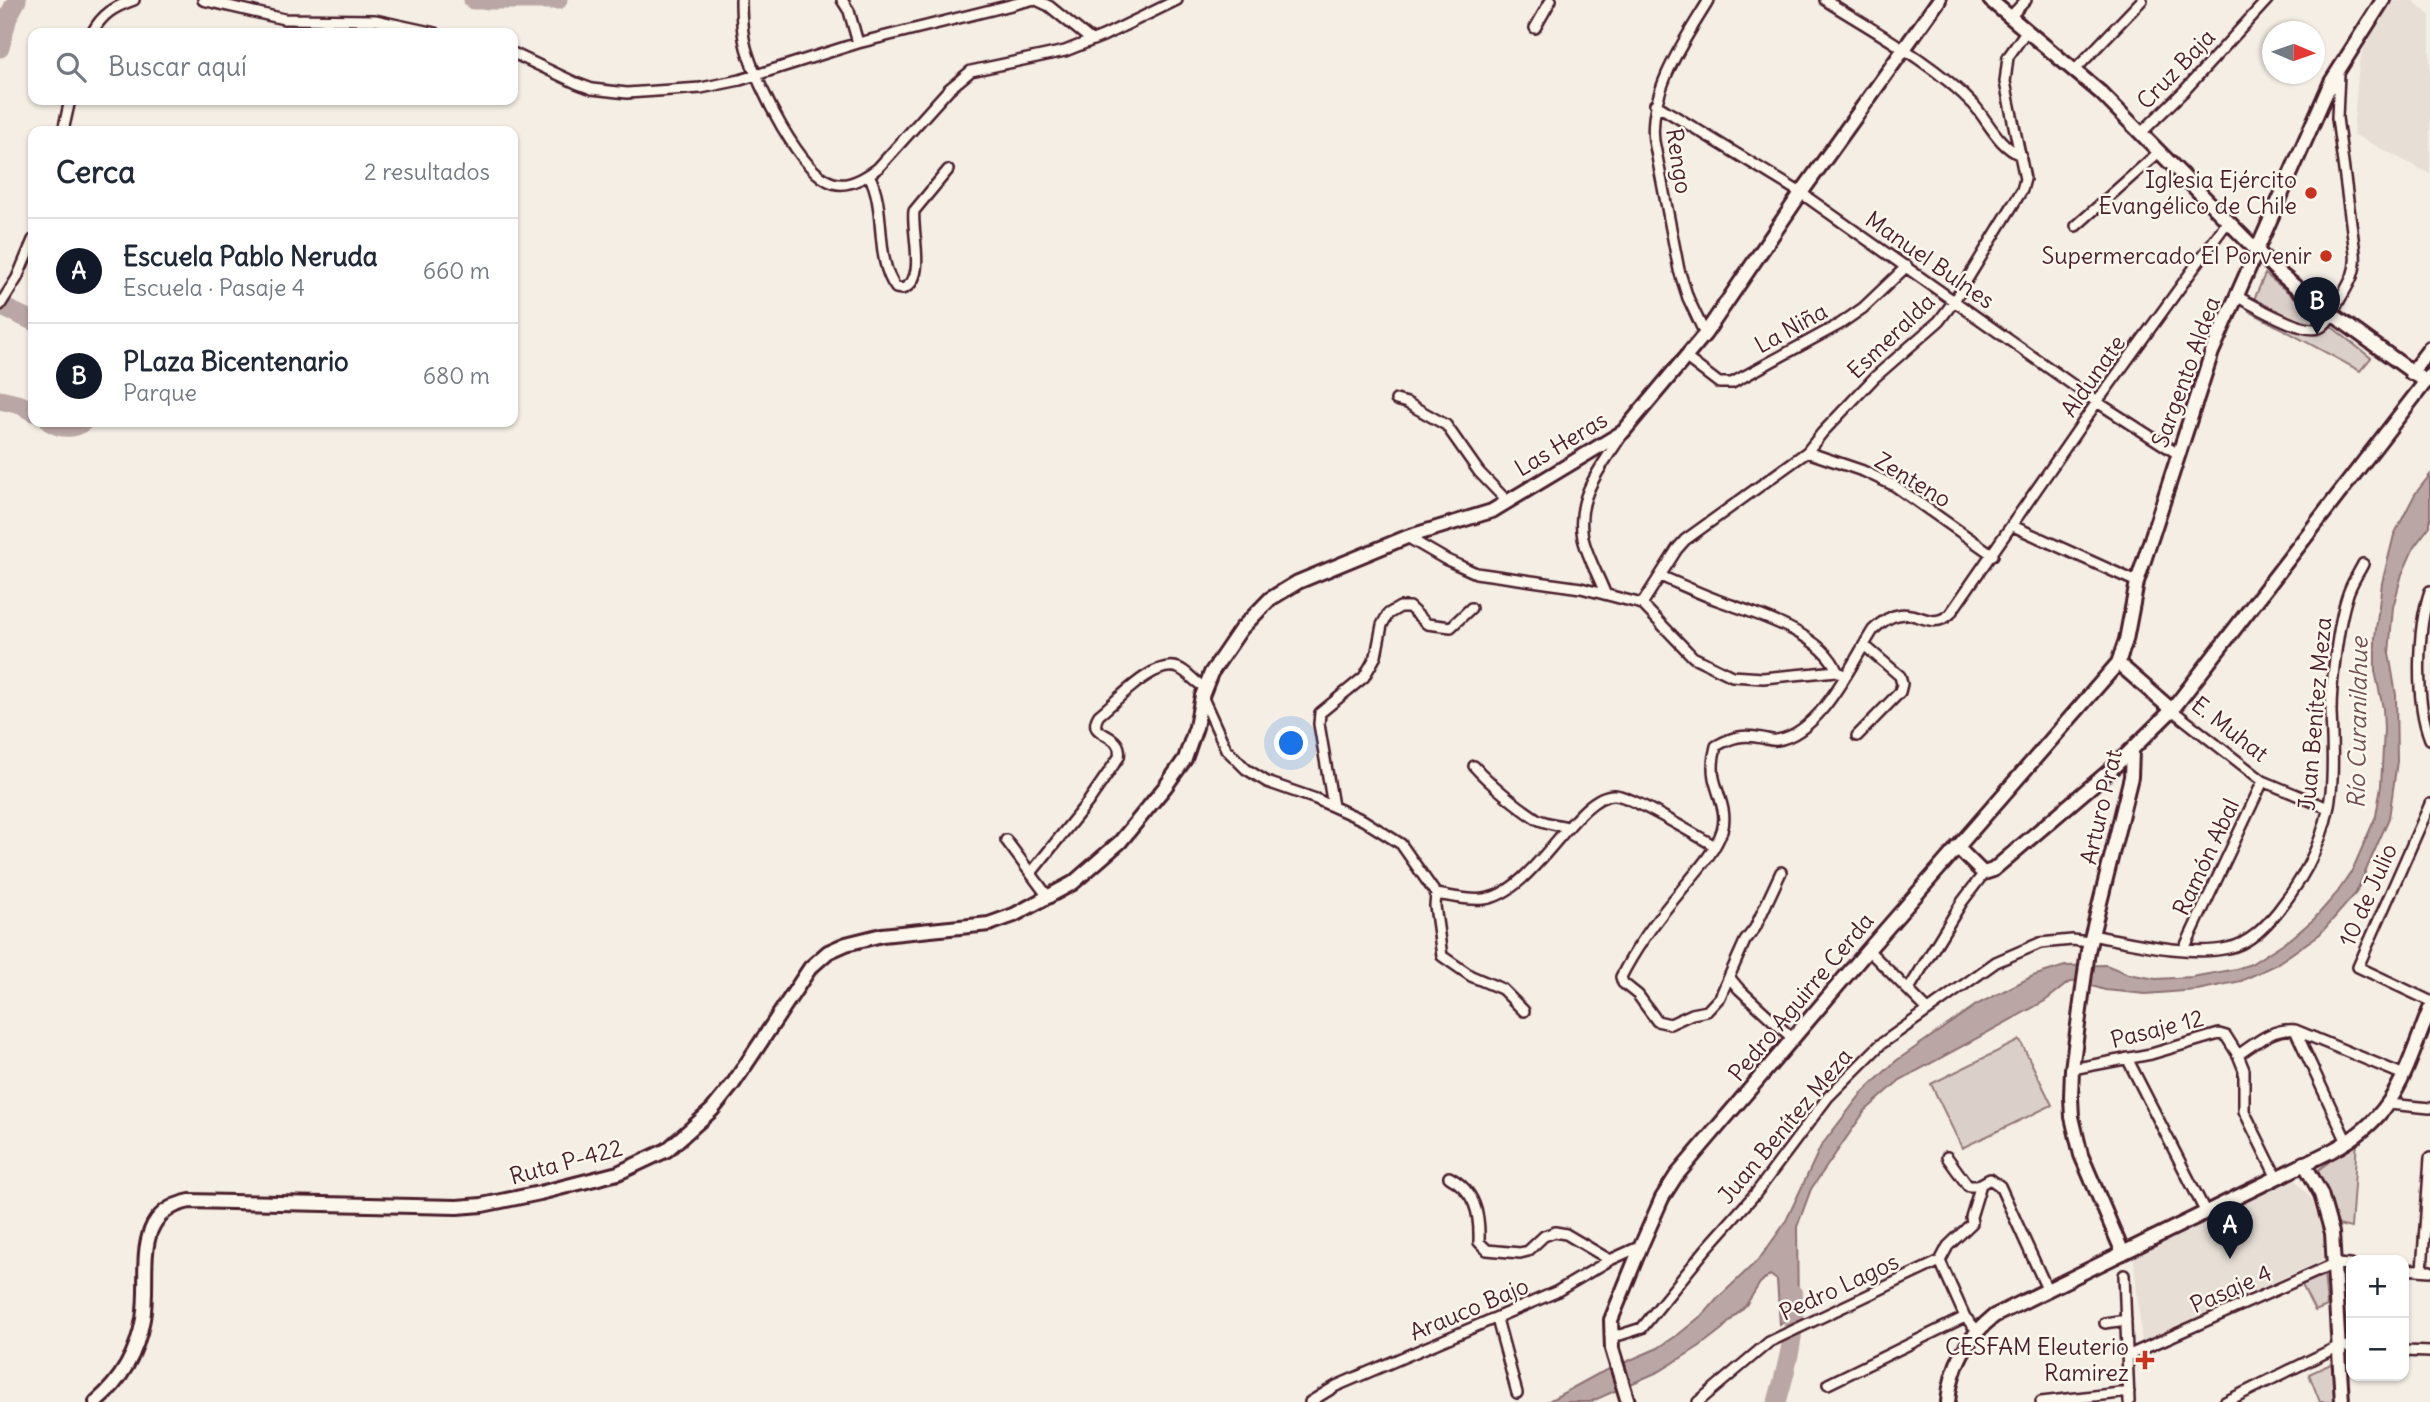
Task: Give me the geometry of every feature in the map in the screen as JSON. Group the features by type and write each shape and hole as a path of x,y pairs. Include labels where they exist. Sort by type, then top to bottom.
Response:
{"street":[{"path":"96,28 106,13 134,0"},
{"path":"203,0 284,19 376,20 412,28"},
{"path":"741,0 743,37 757,75 796,151 806,164 834,184 852,182 869,175 883,164 949,89 965,75 978,69 1051,55 1091,40 1177,0"},
{"path":"842,0 849,10 858,43"},
{"path":"518,55 576,83 606,91 627,93 701,88 757,75 858,43 1031,0"},
{"path":"1037,0 1045,3 1091,40"},
{"path":"1535,28 1551,0"},
{"name":"Rengo","path":"1705,334 1688,298 1674,248 1653,123 1663,82 1709,0"},
{"path":"1825,0 1905,51 1963,95 2007,147 2021,155"},
{"name":"Las Heras","path":"1200,711 1204,692 1227,649 1256,612 1270,599 1298,582 1407,537 1492,511 1623,432 1653,400 1705,334 1801,193 1939,0"},
{"path":"1990,0 2075,70 2256,250 2303,293 2411,373 2428,379"},
{"path":"2010,17 2026,0"},
{"path":"2075,70 2142,0"},
{"name":"Cruz Baja","path":"2141,133 2184,91 2267,0"},
{"name":"Sargento Aldea","path":"2118,663 2126,640 2137,583 2205,371 2256,250 2340,67 2384,0"},
{"name":"Esmeralda","path":"1642,604 1685,540 1807,452 1875,377 1930,331 1954,301 2022,190 2026,174 2007,95 2005,74 2011,51 2027,30"},
{"name":"Sargento Aldea","path":"2332,314 2356,266 2337,118 2340,67"},
{"name":"Manuel Bulnes","path":"1656,104 1801,193 2097,402 2178,454"},
{"path":"64,126 69,105"},
{"path":"2076,226 2159,152"},
{"path":"869,175 875,190 888,272 896,288 902,289 912,283 916,272 915,211 948,170"},
{"name":"Aldunate","path":"1864,645 1873,629 1894,614 1908,612 1936,622 1942,621 1950,614 2097,402 2228,221"},
{"path":"2,303 28,252"},
{"name":"La Niña","path":"1685,357 1719,383 1732,383 1840,324 1863,308 1907,266"},
{"path":"2236,296 2307,330 2322,327 2332,314"},
{"path":"2411,373 2430,348"},
{"name":"Arturo Prat","path":"2123,1252 2081,1155 2072,1117 2072,1069 2090,943 2131,777 2132,751 2172,710 2428,379"},
{"path":"1396,400 1407,402 1446,425 1479,472 1507,501"},
{"path":"1605,593 1583,538 1581,510 1587,488 1623,432"},
{"name":"Zenteno","path":"1807,452 1863,471 1895,486 1993,555"},
{"path":"2012,526 2137,583"},
{"path":"1407,537 1476,573 1605,593 1642,604 1693,657 1732,677 1763,678 1841,673"},
{"name":"Juan Benítez Meza","path":"1610,1334 1620,1335 1642,1328 1756,1193 1828,1097 1881,1044 1988,966 2026,947 2054,941 2205,951 2231,948 2250,939 2271,918 2309,866 2319,843 2332,781 2331,710 2336,652 2347,596 2364,564"},
{"path":"1660,576 1764,616 1798,634 1833,661 1841,673"},
{"path":"2430,591 2421,626 2430,740"},
{"path":"1333,806 1319,723 1320,713 1364,677 1376,656 1382,625 1388,614 1400,607 1409,607 1427,624 1451,627 1471,608"},
{"path":"1781,872 1723,993 1707,1011 1692,1014 1670,1024 1657,1021 1638,995 1623,983 1621,977 1632,954 1697,872 1715,846 1723,828 1722,801 1714,777 1716,746 1729,738 1745,735 1775,741 1792,736 1814,720 1838,688 1841,673 1864,645 1900,676 1902,684 1899,692 1857,736"},
{"name":"E. Muhat","path":"2118,663 2172,710 2263,781 2328,808"},
{"name":"Pedro Aguirre Cerda","path":"1626,1399 1612,1349 1610,1334 1613,1313 1662,1198 1676,1176 2118,663"},
{"path":"1031,873 1088,802 1119,757 1120,748 1116,741 1096,728 1095,721 1099,715 1137,684 1164,667 1181,669 1204,692 1226,749 1246,769 1266,782 1363,820 1401,844 1436,894 1435,906 1443,956 1471,976 1503,989 1524,1011"},
{"name":"Ruta P-422","path":"96,1402 113,1387 128,1366 144,1318 150,1230 158,1215 172,1204 190,1201 324,1203 423,1208 482,1205 618,1173 667,1150 712,1110 733,1084 810,968 828,952 846,944 882,935 989,923 1014,915 1073,883 1145,814 1185,759 1200,711"},
{"path":"1909,989 1962,902 1984,873 1993,870 2132,751"},
{"path":"1474,766 1488,782 1538,819 1552,825 1569,827"},
{"name":"Ramón Abal","path":"2184,949 2263,781"},
{"path":"1436,894 1483,899 1513,886 1542,860 1597,799 1617,795 1715,846"},
{"name":"10 de Julio","path":"2430,804 2358,967 2430,1001"},
{"path":"1006,840 1049,898"},
{"path":"1957,847 1984,873"},
{"path":"1868,950 1928,1010"},
{"path":"1729,977 1793,1039"},
{"path":"1948,1402 1956,1365 1977,1330 1994,1316 2347,1142 2375,1121 2389,1104 2425,1035 2430,1009"},
{"path":"2276,1176 2244,1111 2244,1070 2238,1055 2273,1032 2281,1029 2295,1030 2403,1075"},
{"path":"2295,1030 2347,1142"},
{"name":"Pasaje 12","path":"2072,1069 2151,1054 2220,1034 2226,1036 2238,1055"},
{"path":"2127,1058 2205,1211"},
{"path":"2389,1104 2430,1108"},
{"path":"1947,1157 1968,1186 1990,1179 2000,1186 2046,1289"},
{"path":"2426,1271 2430,1158"},
{"path":"2304,1163 2321,1194 2329,1218 2345,1347 2342,1402"},
{"path":"1450,1177 1466,1187 1474,1198 1479,1242 1487,1250 1520,1253 1528,1251 1544,1236 1555,1232 1566,1234 1610,1260"},
{"path":"1977,1330 1965,1317 1940,1261 1948,1246 1972,1223 1971,1217 1981,1184"},
{"name":"Arauco Bajo","path":"1310,1402 1336,1386 1556,1292 1610,1260 1641,1246"},
{"name":"Pedro Lagos","path":"1698,1402 1760,1347 1940,1261"},
{"name":"Pasaje 4","path":"2127,1356 2334,1264 2346,1265"},
{"path":"2041,1402 2129,1397 2124,1275"},
{"path":"1828,1384 1965,1317"},
{"path":"1497,1319 1517,1393"},
{"path":"2105,1324 2126,1320"},
{"path":"2225,1402 2345,1347"},
{"path":"2409,1350 2430,1352"}],"shaded area":[{"path":"2390,0 2412,0 2430,15 2430,174 2353,134 2359,63 2371,29"},
{"path":"2265,274 2371,358 2360,371 2249,311"},
{"path":"2430,475 2430,526 2414,547 2402,574 2393,607 2389,653 2396,695 2397,761 2389,818 2356,893 2320,934 2275,965 2241,981 2197,990 2146,994 2105,990 2076,981 2068,983 2045,1001 1900,1080 1865,1111 1811,1189 1797,1227 1798,1316 1780,1324 1777,1280 1770,1275 1760,1283 1746,1305 1722,1329 1660,1371 1590,1402 1547,1402 1598,1374 1658,1348 1706,1312 1760,1258 1785,1223 1821,1146 1862,1093 1896,1061 1976,1005 2033,976 2065,966 2106,965 2128,974 2156,979 2192,977 2236,969 2251,964 2293,937 2314,919 2352,871 2376,816 2381,786 2384,730 2383,708 2375,671 2375,637 2382,583 2394,535 2415,494"},
{"path":"2020,1040 2052,1105 1962,1148 1931,1084"},
{"path":"2357,1141 2351,1228 2338,1225 2318,1170"},
{"path":"2293,1177 2320,1209 2330,1257 2142,1342 2134,1261 2137,1249"},
{"path":"2324,1273 2327,1306 2315,1311 2301,1283"},
{"path":"2333,1363 2335,1402 2320,1402 2309,1374"}],"waterway":[{"path":"0,48 8,17 17,0"},
{"path":"473,0 558,0"},
{"path":"0,306 28,319"},
{"path":"0,400 28,409"},
{"path":"1777,1402 1788,1362 1793,1294"}],"place":[{"name":"Iglesia Ejército Evangélico de Chile","path":"2311,193"},
{"name":"Supermercado El Porvenir","path":"2326,256"},
{"name":"PLaza Bicentenario","path":"2317,335"},
{"name":"Escuela Pablo Neruda","path":"2230,1259"},
{"name":"CESFAM Eleuterio Ramirez","path":"2145,1360"}],"water label":[{"name":"Río Curanilahue","path":"2358,723"}]}
